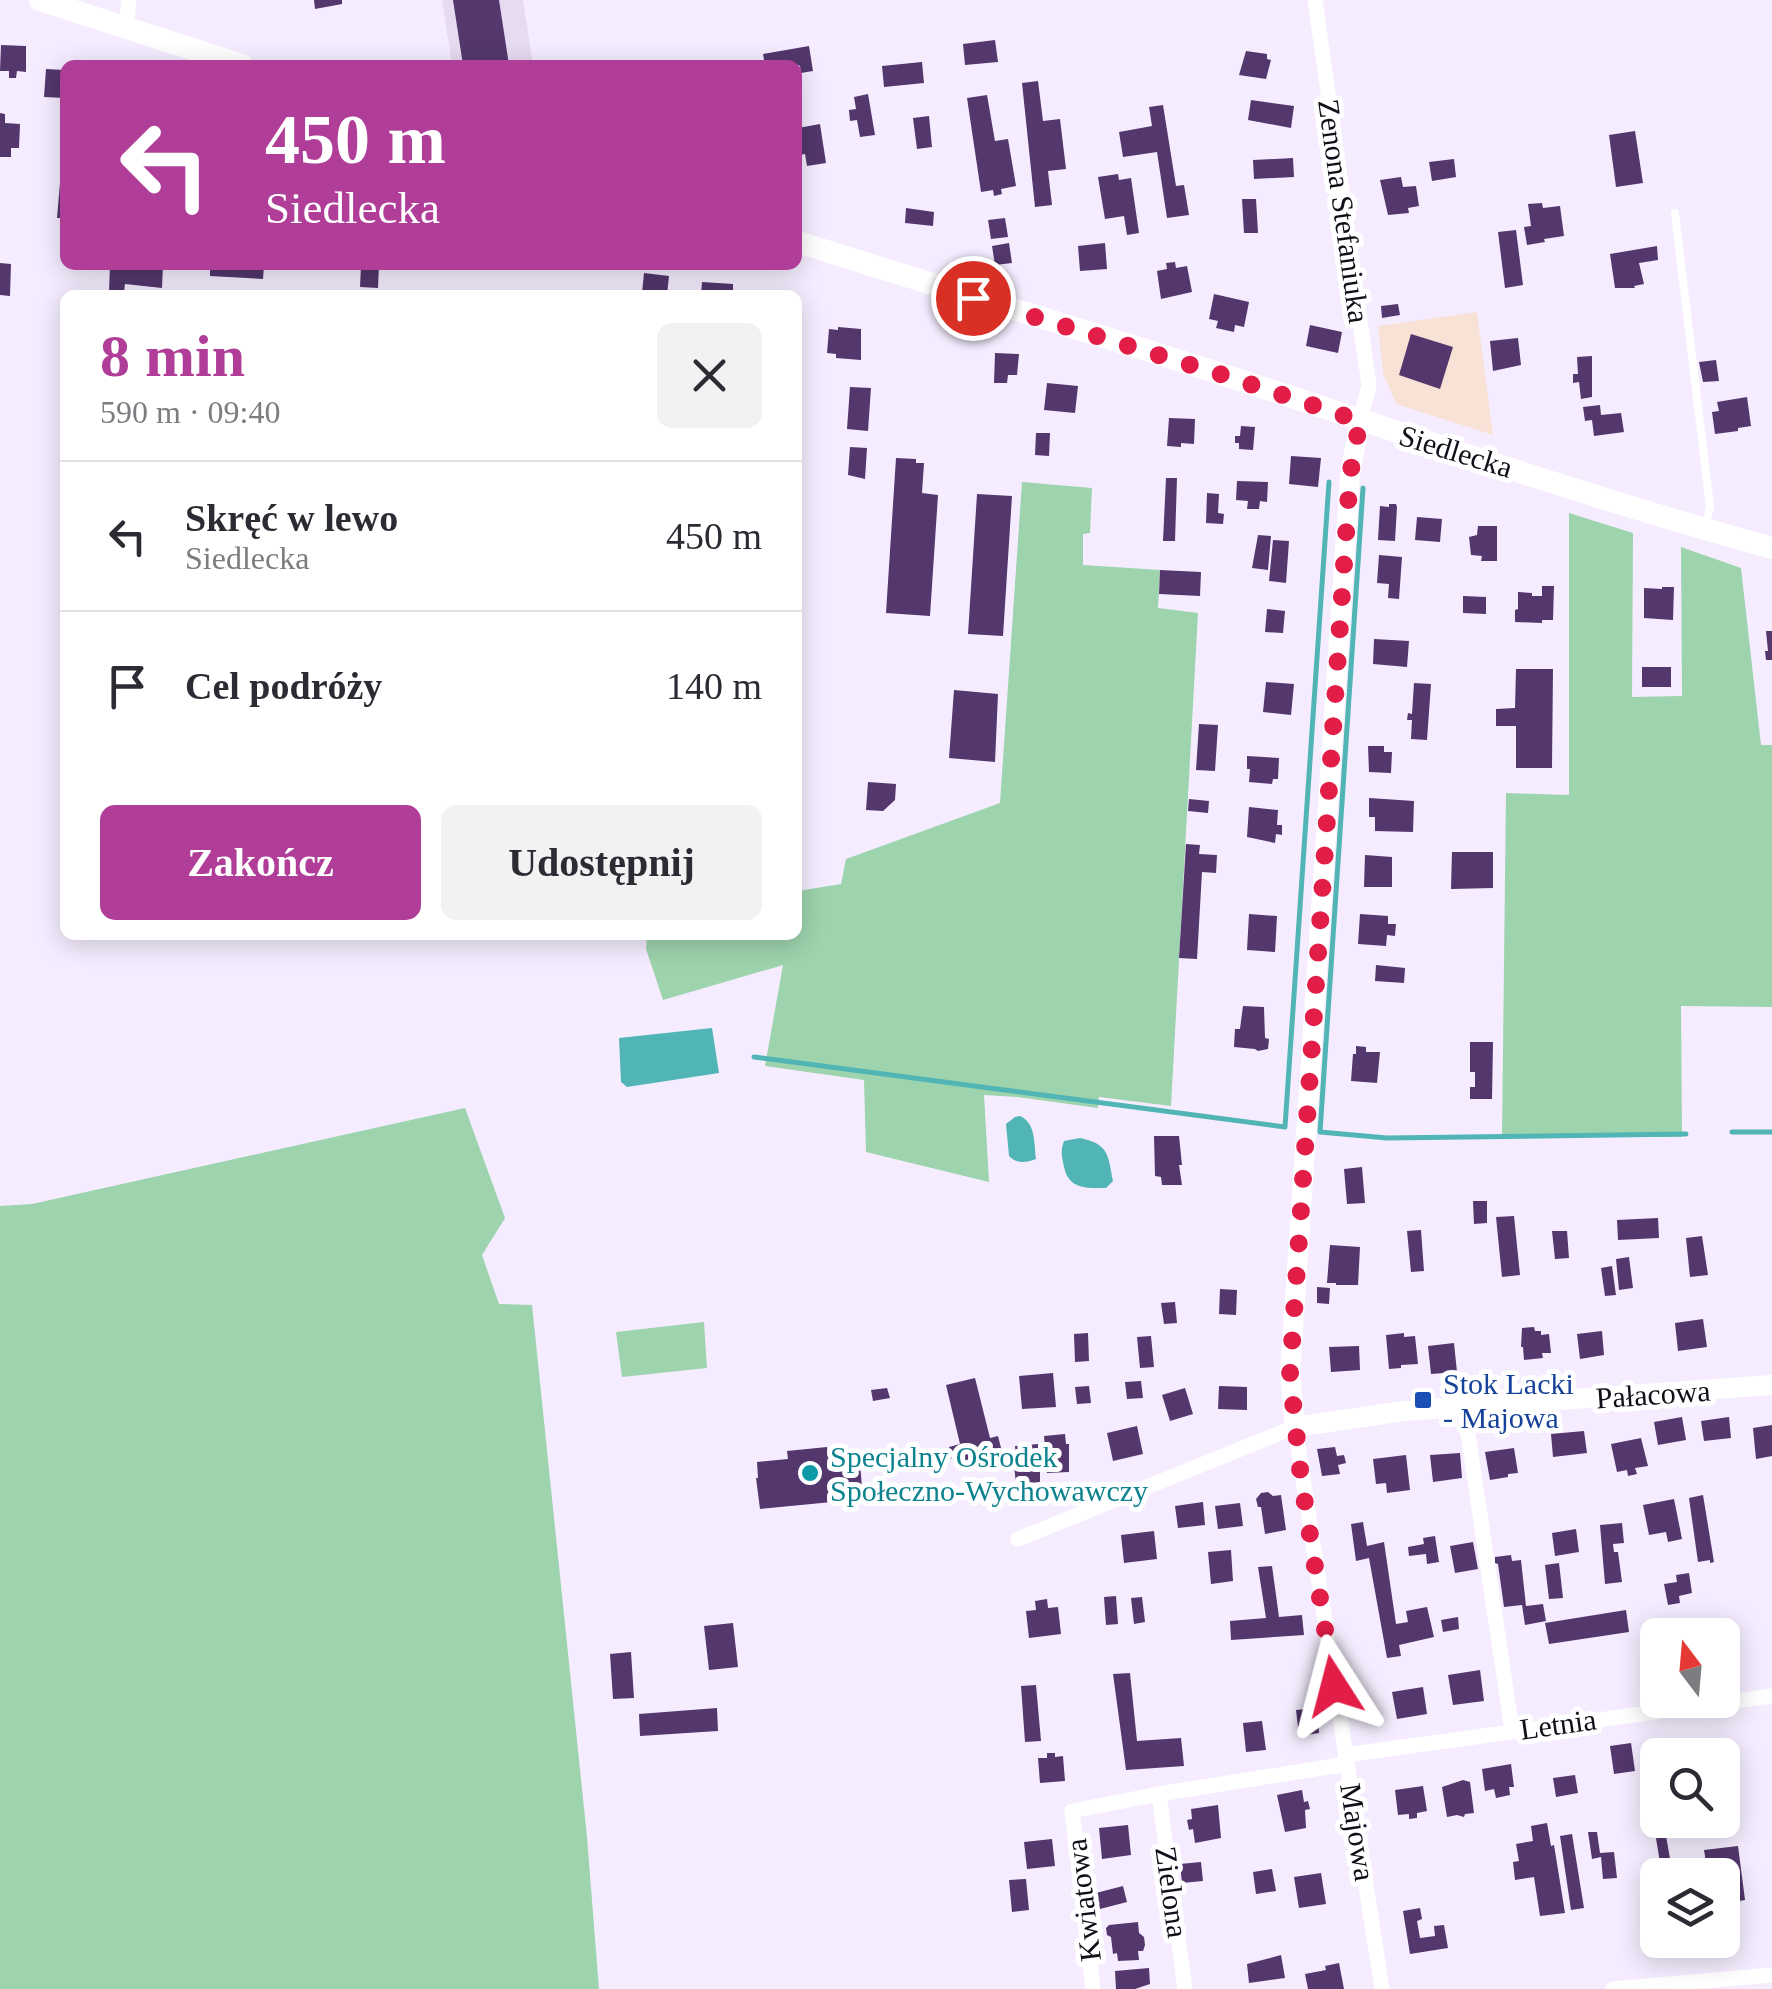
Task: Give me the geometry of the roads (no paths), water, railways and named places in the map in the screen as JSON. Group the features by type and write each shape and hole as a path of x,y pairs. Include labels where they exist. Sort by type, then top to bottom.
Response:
{"main road":[{"path":"40,0 226,60"},
{"name":"Siedlecka","path":"802,243 1772,548"}],"street":[{"path":"126,28 129,0"},
{"name":"Zenona Stefaniuka","path":"1315,0 1370,385 1360,421"},
{"name":"Majowa","path":"1360,421 1350,475 1290,1374 1382,1989"},
{"name":"Pałacowa","path":"1018,1539 1295,1426 1404,1411 1772,1385"},
{"path":"1464,1407 1512,1730"},
{"name":"Letnia","path":"1072,1811 1512,1730 1772,1696"},
{"name":"Zielona","path":"1159,1794 1185,1989"},
{"name":"Kwiatowa","path":"1072,1811 1093,1989"},
{"path":"1613,1989 1772,1975"}],"lane":[{"path":"1674,213 1710,507 1704,529"}],"waterway":[{"path":"754,1057 1285,1127 1329,482"},
{"path":"1363,488 1320,1132 1387,1138 1686,1134"},
{"path":"1732,1132 1772,1132"}],"place":[{"name":"Stok Lacki - Majowa","path":"1423,1400"},
{"name":"Specjalny Ośrodek Społeczno-Wychowawczy","path":"810,1473"}]}
